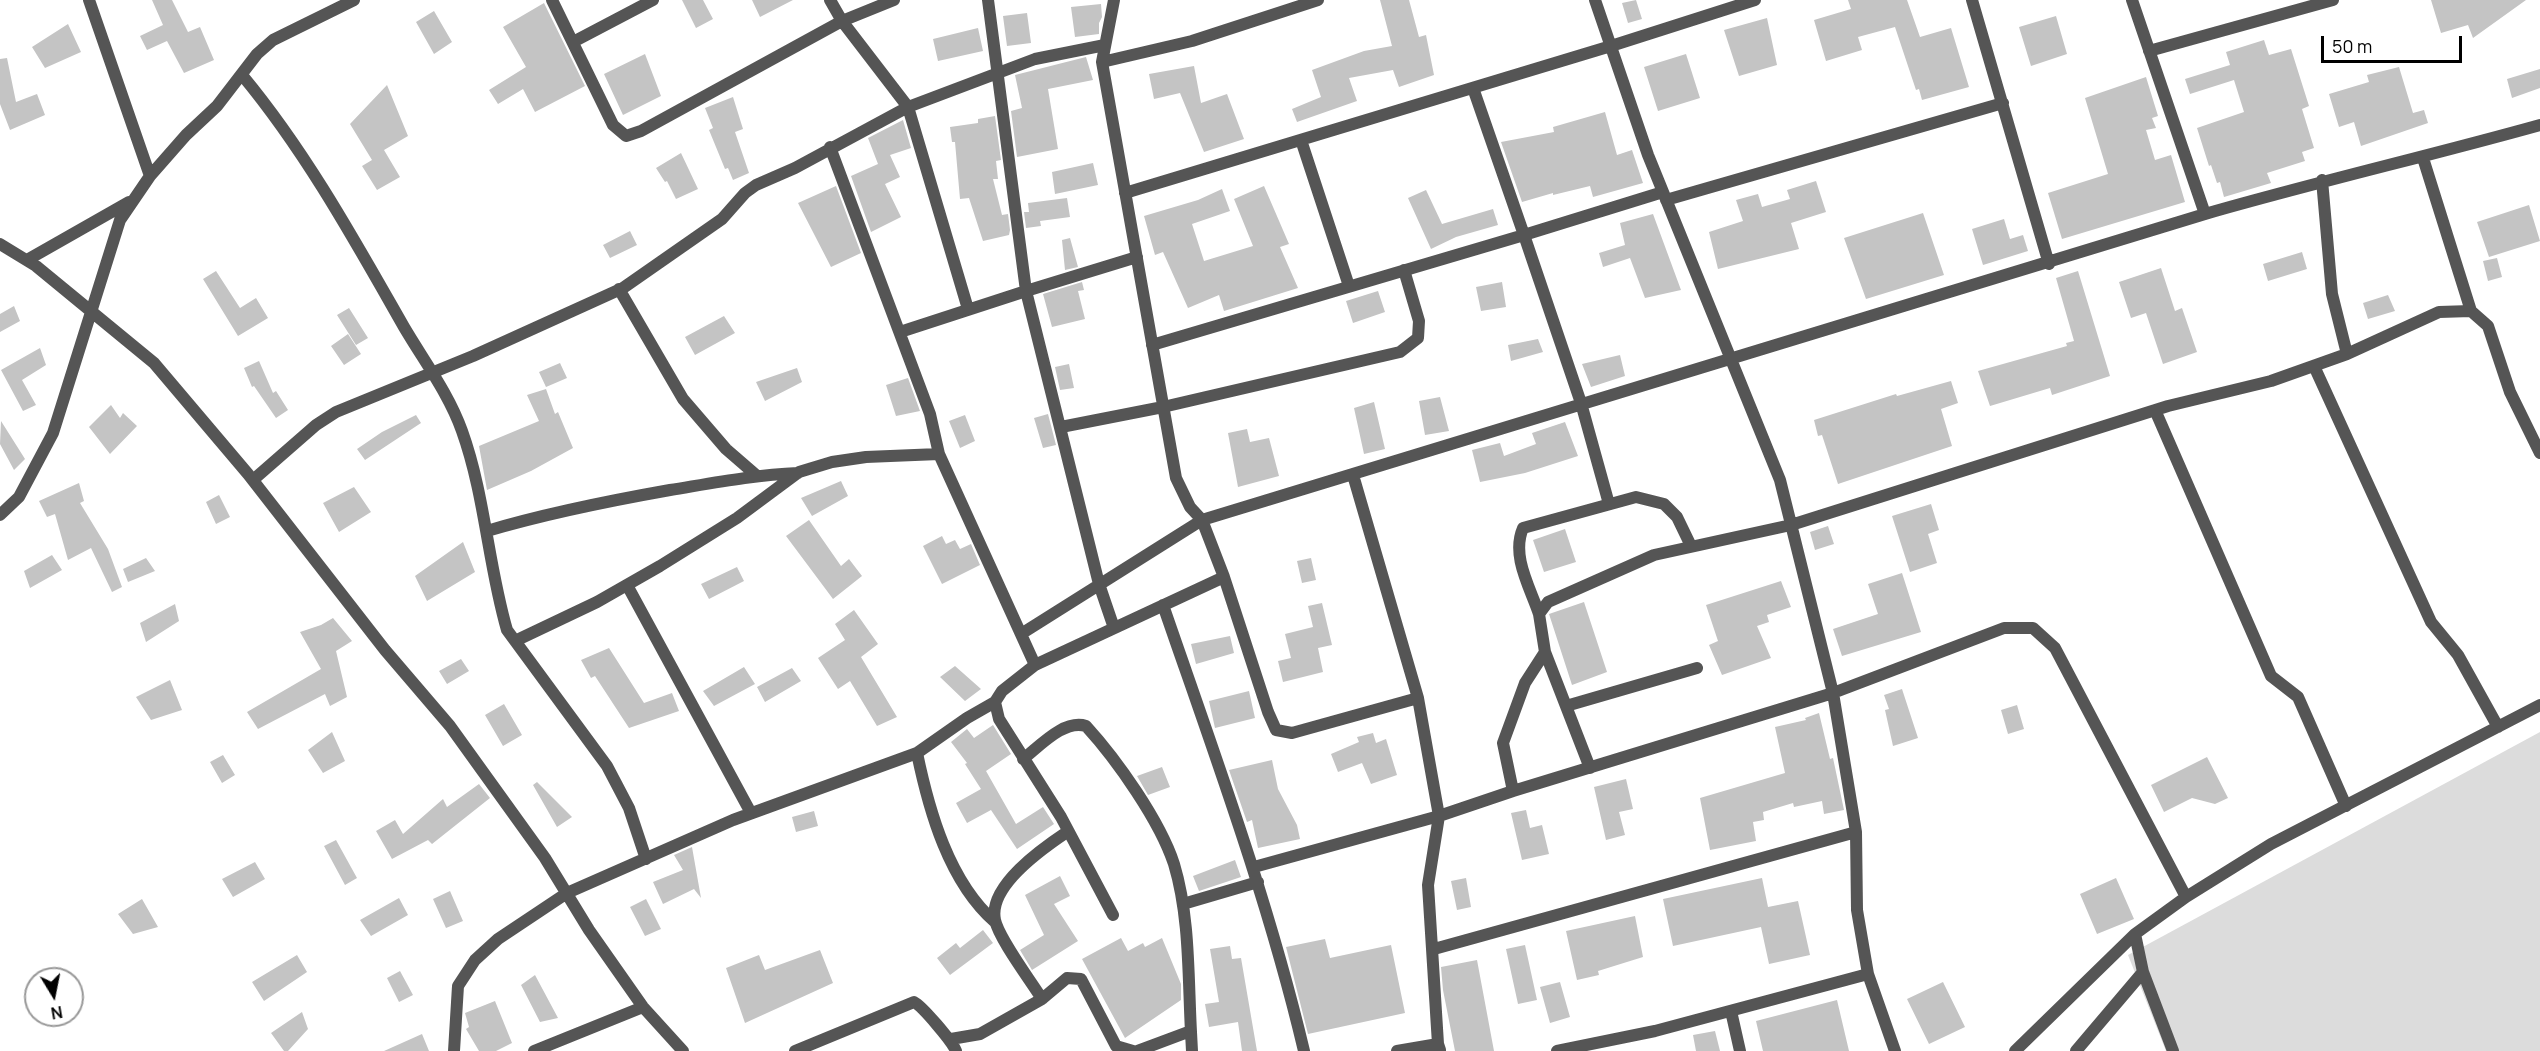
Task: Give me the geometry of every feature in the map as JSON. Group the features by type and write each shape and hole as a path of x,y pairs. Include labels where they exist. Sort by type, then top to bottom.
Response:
{"street":[{"path":"89,0 150,176"},
{"path":"0,515 19,497 53,433 120,220 130,202 186,135 217,106 257,54 273,40 354,0"},
{"path":"552,0 614,125 626,136 641,131 842,21 894,0"},
{"path":"573,42 653,0"},
{"path":"831,0 842,21 908,106 968,309"},
{"path":"988,0 1026,291 1099,585 1114,628"},
{"path":"1114,0 1102,62 1176,478 1190,507 1202,520 1224,577 1268,712 1276,730 1292,733 1418,698"},
{"path":"1102,62 1192,41 1318,0"},
{"path":"1595,0 1665,196 1780,480 1833,693 1856,832 1857,910 1868,974 1895,1051"},
{"path":"1125,192 1611,46 1755,0"},
{"path":"1972,0 2049,264"},
{"path":"2132,0 2205,214"},
{"path":"2149,51 2333,0"},
{"path":"252,480 316,425 336,412 431,374 619,289 722,219 751,189 908,106 1035,59 1105,45"},
{"path":"242,75 277,117 355,240 431,374 453,408 481,498 507,630 607,766 629,808 646,859"},
{"path":"1473,88 1581,403 1609,504"},
{"path":"1152,345 1524,235 2003,103"},
{"path":"1021,634 1202,520 1581,403 2049,264 2205,214 2322,180 2423,158 2540,124"},
{"path":"1300,140 1349,286"},
{"path":"830,147 930,414 939,454 1035,665"},
{"path":"2423,158 2470,311 2488,326 2510,392 2540,453"},
{"path":"2322,180 2332,294 2347,354"},
{"path":"27,260 130,202"},
{"path":"0,244 27,260 154,363 252,480 385,650 450,726 545,858 643,1007 683,1051"},
{"path":"900,332 1137,257"},
{"path":"1061,427 1163,407 1400,352 1418,338 1419,321 1404,270"},
{"path":"619,289 682,399 726,449 756,475"},
{"path":"1539,614 1548,602 1654,555 1791,525 2155,410 2271,381 2347,354 2439,312 2470,311"},
{"path":"2314,366 2431,622 2458,655 2498,727"},
{"path":"2155,410 2271,676 2298,697 2346,806"},
{"path":"487,531 552,512 756,475 799,472 832,462 866,457 939,454"},
{"path":"515,641 627,585 737,518 799,472"},
{"path":"1353,475 1418,698 1438,816 1428,885 1439,1047 1397,1051"},
{"path":"1590,768 1545,652 1539,614 1518,555 1518,540 1523,528 1636,496 1664,504 1677,518 1691,546"},
{"path":"454,1051 458,986 475,960 498,939 567,894 751,813 917,753 967,718 995,702 1002,691 1035,665 1224,577"},
{"path":"627,585 751,813"},
{"path":"1163,605 1254,867 1282,959 1304,1051"},
{"path":"1254,867 1438,816 1833,693 2004,628 2033,628 2055,648 2186,897"},
{"path":"1513,791 1503,743 1525,683 1545,652"},
{"path":"1566,706 1697,668"},
{"path":"995,702 999,719 1067,831 1113,915"},
{"path":"2015,1051 2135,934 2186,897 2271,844 2540,705"},
{"path":"1023,759 1062,729 1078,723 1086,726 1155,821 1174,864 1183,904 1192,1051"},
{"path":"917,753 943,844 981,910 995,922 1042,999"},
{"path":"995,922 994,905 1012,878 1038,851 1067,831"},
{"path":"1434,949 1856,832"},
{"path":"1183,904 1258,882"},
{"path":"2135,934 2143,972 2173,1051"},
{"path":"2076,1051 2143,972"},
{"path":"1557,1051 1612,1046 1868,974"},
{"path":"795,1051 914,1002 921,1006 929,1019 954,1045 980,1034 1042,999 1067,978 1081,979 1116,1046 1133,1051"},
{"path":"534,1051 643,1007"},
{"path":"1731,1011 1740,1051"},
{"path":"1137,1051 1191,1032"}],"shaded area":[{"path":"2540,732 2540,1051 2166,1051 2128,955"}],"building":[{"path":"152,0 172,0 188,32 200,27 214,60 184,73 167,41 147,50 140,36 163,25"},
{"path":"682,0 703,0 713,19 696,28"},
{"path":"752,0 793,0 760,17"},
{"path":"1380,0 1409,0 1419,37 1426,35 1434,75 1399,87 1393,70 1349,78 1357,101 1297,122 1292,109 1321,97 1312,70 1364,51 1392,46"},
{"path":"1636,0 1642,19 1628,23 1622,3"},
{"path":"1848,0 1907,0 1920,37 1951,28 1969,87 1922,100 1919,89 1916,90 1895,27 1858,37 1862,50 1826,61 1814,20 1851,9"},
{"path":"2431,0 2526,0 2473,38 2468,25 2441,33"},
{"path":"544,3 585,86 535,112 523,89 498,104 489,90 526,67 503,27"},
{"path":"1101,4 1102,17 1099,23 1099,34 1075,37 1071,7"},
{"path":"434,11 452,42 434,54 416,22"},
{"path":"1027,13 1031,43 1007,46 1003,16"},
{"path":"2056,16 2067,54 2031,66 2019,27"},
{"path":"1767,18 1777,65 1739,76 1724,30"},
{"path":"68,24 81,52 45,68 32,47"},
{"path":"978,28 983,51 938,61 933,39"},
{"path":"2264,40 2269,55 2291,49 2309,106 2302,109 2314,148 2302,152 2305,161 2267,173 2271,183 2224,197 2220,182 2217,183 2211,165 2209,166 2197,128 2244,112 2234,80 2190,94 2185,79 2230,65 2226,52"},
{"path":"645,54 661,96 623,115 604,74"},
{"path":"1686,54 1700,98 1658,111 1644,67"},
{"path":"1086,57 1093,80 1048,89 1058,149 1017,157 1011,111 1022,108 1015,75"},
{"path":"7,58 16,102 37,94 45,115 10,130 0,104 0,59"},
{"path":"1194,66 1201,103 1227,94 1244,139 1204,152 1180,93 1154,99 1149,74"},
{"path":"2399,67 2413,113 2424,110 2428,123 2361,146 2354,122 2339,127 2329,94 2369,82 2367,75"},
{"path":"2540,69 2540,88 2512,98 2507,79"},
{"path":"2146,77 2158,116 2152,118 2156,128 2146,130 2155,160 2171,155 2185,202 2062,239 2048,193 2108,174 2085,98"},
{"path":"387,85 408,136 384,150 400,177 377,190 362,166 372,160 350,124"},
{"path":"733,97 743,129 735,132 749,173 733,180 728,168 725,169 709,130 713,128 705,108"},
{"path":"1605,112 1617,155 1632,150 1643,183 1593,197 1590,186 1522,202 1501,142 1554,132 1553,127"},
{"path":"995,116 1001,160 996,161 998,179 993,179 1002,215 1008,214 1010,230 1009,235 983,241 969,198 960,199 955,142 952,142 950,127 978,123 978,119"},
{"path":"903,120 911,148 890,155 900,177 885,184 901,217 871,232 851,176 878,164 868,138"},
{"path":"681,153 698,189 676,199 667,181 665,182 656,168"},
{"path":"1093,163 1098,185 1055,194 1052,172"},
{"path":"1816,181 1826,212 1791,223 1799,249 1718,269 1709,232 1743,221 1736,200 1758,194 1762,207 1790,199 1787,190"},
{"path":"836,186 861,253 831,267 798,203"},
{"path":"1264,186 1289,244 1280,247 1298,288 1224,311 1219,295 1188,308 1163,252 1155,255 1144,216 1198,200 1222,189 1230,211 1192,224 1204,261 1253,246 1234,199"},
{"path":"1426,190 1442,224 1493,209 1498,225 1456,237 1431,249 1408,198"},
{"path":"1067,198 1070,217 1040,221 1041,226 1026,228 1024,212 1029,212 1028,203"},
{"path":"2529,205 2540,241 2489,257 2477,222"},
{"path":"1923,213 1944,275 1866,299 1844,238"},
{"path":"1653,214 1681,290 1645,298 1630,258 1603,267 1599,253 1625,245 1620,223"},
{"path":"2004,219 2010,239 2023,235 2028,251 1983,265 1972,229"},
{"path":"630,231 637,245 610,258 603,245"},
{"path":"1070,238 1078,267 1065,270 1062,240"},
{"path":"2302,252 2307,269 2268,281 2263,264"},
{"path":"2497,258 2502,277 2488,281 2483,261"},
{"path":"2161,268 2175,311 2182,308 2197,352 2163,364 2146,313 2131,318 2119,282"},
{"path":"216,271 240,308 256,298 268,318 238,336 203,279"},
{"path":"2078,271 2110,376 2052,395 2050,388 1990,406 1978,371 2067,346 2066,343 2074,341 2056,278"},
{"path":"1082,282 1084,290 1078,291 1085,319 1052,327 1043,294"},
{"path":"1502,282 1506,307 1481,311 1476,287"},
{"path":"1378,291 1385,312 1353,323 1346,301"},
{"path":"2388,295 2395,311 2368,319 2363,303"},
{"path":"14,306 20,321 0,332 0,314"},
{"path":"349,308 368,338 356,345 337,315"},
{"path":"724,316 735,333 695,355 685,337"},
{"path":"348,334 361,354 344,365 331,346"},
{"path":"1538,339 1543,352 1511,361 1508,345"},
{"path":"40,348 46,365 22,380 36,405 23,411 1,370"},
{"path":"1620,355 1625,376 1591,387 1582,364"},
{"path":"259,361 273,393 276,391 288,410 276,418 254,386 252,387 244,368"},
{"path":"560,363 567,378 546,387 539,372"},
{"path":"1069,364 1074,388 1060,390 1055,367"},
{"path":"797,368 802,382 765,401 756,382"},
{"path":"908,378 920,411 896,416 886,385"},
{"path":"1951,381 1958,403 1941,409 1952,446 1838,484 1822,435 1818,436 1814,420 1896,394 1897,396"},
{"path":"546,389 555,414 558,412 573,448 531,471 487,490 479,446 539,421 527,395"},
{"path":"1440,397 1449,431 1425,435 1419,401"},
{"path":"1374,402 1385,449 1364,454 1354,408"},
{"path":"111,405 120,418 123,413 137,426 110,454 89,427"},
{"path":"1048,414 1056,445 1043,448 1034,418"},
{"path":"416,415 421,423 365,460 357,449 382,432"},
{"path":"965,415 975,441 960,448 949,421"},
{"path":"1,421 25,459 14,470 0,444"},
{"path":"1565,422 1578,456 1525,473 1480,482 1472,450 1500,443 1504,456 1536,444 1532,433"},
{"path":"1247,429 1250,442 1269,438 1279,476 1238,487 1228,433"},
{"path":"841,481 848,496 812,516 801,498"},
{"path":"79,483 84,501 80,503 108,549 122,587 112,592 91,548 68,560 55,514 47,517 39,501"},
{"path":"354,487 371,512 339,532 323,503"},
{"path":"219,495 230,517 216,524 206,502"},
{"path":"1931,504 1939,530 1928,534 1937,563 1910,572 1892,516"},
{"path":"809,520 841,566 849,559 862,576 833,599 786,536"},
{"path":"1828,526 1834,544 1815,550 1810,532"},
{"path":"1565,529 1576,562 1544,572 1533,540"},
{"path":"942,536 946,544 955,540 960,549 971,544 980,565 942,584 923,546"},
{"path":"463,542 475,572 427,601 415,576"},
{"path":"52,555 62,570 30,588 24,571"},
{"path":"146,558 155,571 128,582 123,569"},
{"path":"1311,558 1316,580 1302,583 1297,561"},
{"path":"737,567 744,581 709,599 701,584"},
{"path":"1902,573 1921,632 1842,656 1833,629 1878,614 1868,584"},
{"path":"1781,581 1791,607 1767,615 1769,622 1757,626 1771,658 1722,675 1709,645 1718,641 1706,605"},
{"path":"1584,602 1607,672 1572,685 1549,614"},
{"path":"1322,603 1332,645 1318,648 1323,672 1283,682 1278,661 1291,658 1285,634 1313,627 1308,606"},
{"path":"175,604 179,621 146,642 140,623"},
{"path":"854,610 878,644 861,657 897,717 877,726 850,681 838,689 818,658 845,640 835,624"},
{"path":"333,618 352,641 336,651 347,697 330,706 325,694 258,729 247,712 321,669 300,632"},
{"path":"1230,636 1234,653 1196,664 1191,644"},
{"path":"609,648 644,703 672,693 679,711 629,728 595,676 591,678 581,660"},
{"path":"461,659 469,671 447,684 439,671"},
{"path":"955,666 981,689 965,701 940,677"},
{"path":"744,667 755,684 714,706 703,691"},
{"path":"792,668 801,681 765,702 757,687"},
{"path":"170,680 182,710 151,720 136,697"},
{"path":"1902,689 1918,738 1893,746 1885,710 1889,709 1884,695"},
{"path":"1249,691 1255,718 1215,728 1209,701"},
{"path":"504,704 522,735 503,746 485,715"},
{"path":"2017,705 2024,729 2008,734 2001,710"},
{"path":"1819,713 1830,759 1833,758 1844,810 1824,814 1822,801 1794,807 1793,803 1763,812 1764,820 1753,822 1756,841 1710,850 1700,798 1785,773 1775,727 1806,720 1805,718"},
{"path":"993,725 1011,754 986,771 1016,824 1043,807 1054,824 1017,849 991,810 967,823 956,803 981,789 965,764 967,763 951,742 967,729 974,738"},
{"path":"332,732 345,761 323,773 308,750"},
{"path":"1373,733 1376,743 1386,739 1397,775 1371,784 1362,763 1338,772 1331,754 1359,742 1357,737"},
{"path":"223,755 235,775 222,783 210,762"},
{"path":"2207,757 2228,798 2215,804 2192,798 2164,812 2151,785"},
{"path":"1272,760 1278,789 1297,825 1300,839 1258,848 1252,820 1247,822 1229,770"},
{"path":"1162,767 1170,787 1148,795 1137,776"},
{"path":"1626,779 1633,809 1619,812 1625,835 1606,840 1594,787"},
{"path":"537,782 572,817 557,827 533,785"},
{"path":"479,784 490,798 432,844 428,840 392,859 376,831 395,820 403,834 443,799 447,807"},
{"path":"1526,810 1530,828 1542,825 1549,854 1522,860 1511,813"},
{"path":"814,811 818,826 796,832 792,817"},
{"path":"336,840 357,878 345,885 324,846"},
{"path":"692,847 701,898 694,889 663,904 653,882 683,870 674,855"},
{"path":"1235,860 1241,877 1199,891 1193,876"},
{"path":"255,862 265,879 233,897 222,879"},
{"path":"1060,876 1070,896 1054,904 1078,941 1032,970 1020,950 1044,935 1025,895"},
{"path":"1466,878 1471,907 1457,910 1451,881"},
{"path":"1762,878 1768,907 1798,901 1810,955 1769,964 1761,927 1673,946 1663,899"},
{"path":"2116,878 2134,919 2097,934 2080,894"},
{"path":"450,891 463,921 446,928 433,899"},
{"path":"399,898 408,915 371,936 360,920"},
{"path":"142,899 158,927 133,934 118,914"},
{"path":"646,899 661,929 645,936 630,907"},
{"path":"1635,916 1643,957 1598,971 1599,975 1577,980 1566,931"},
{"path":"983,930 993,943 950,975 937,958 956,943 960,948"},
{"path":"1121,938 1128,951 1143,943 1145,947 1162,938 1181,984 1181,1000 1125,1038 1082,959"},
{"path":"1325,939 1330,958 1391,945 1405,1013 1308,1034 1286,947"},
{"path":"1525,945 1537,1000 1518,1004 1506,949"},
{"path":"1230,946 1232,959 1241,958 1257,1051 1242,1051 1238,1022 1209,1027 1205,1004 1219,1002 1210,949"},
{"path":"820,950 833,983 745,1023 726,968 759,955 765,970"},
{"path":"297,955 307,972 264,1001 252,982"},
{"path":"1477,960 1494,1051 1455,1051 1443,990 1441,967"},
{"path":"400,971 413,995 399,1002 387,978"},
{"path":"535,975 558,1018 540,1022 521,985"},
{"path":"1560,982 1570,1017 1550,1023 1540,987"},
{"path":"1943,982 1965,1027 1929,1044 1907,999"},
{"path":"1837,1000 1849,1051 1763,1051 1756,1021"},
{"path":"495,1001 512,1043 496,1051 479,1051 466,1029 469,1027 465,1013"},
{"path":"302,1012 308,1029 288,1051 284,1051 271,1033"},
{"path":"1715,1031 1720,1051 1696,1051 1693,1035"},
{"path":"422,1034 429,1051 384,1051"}]}
